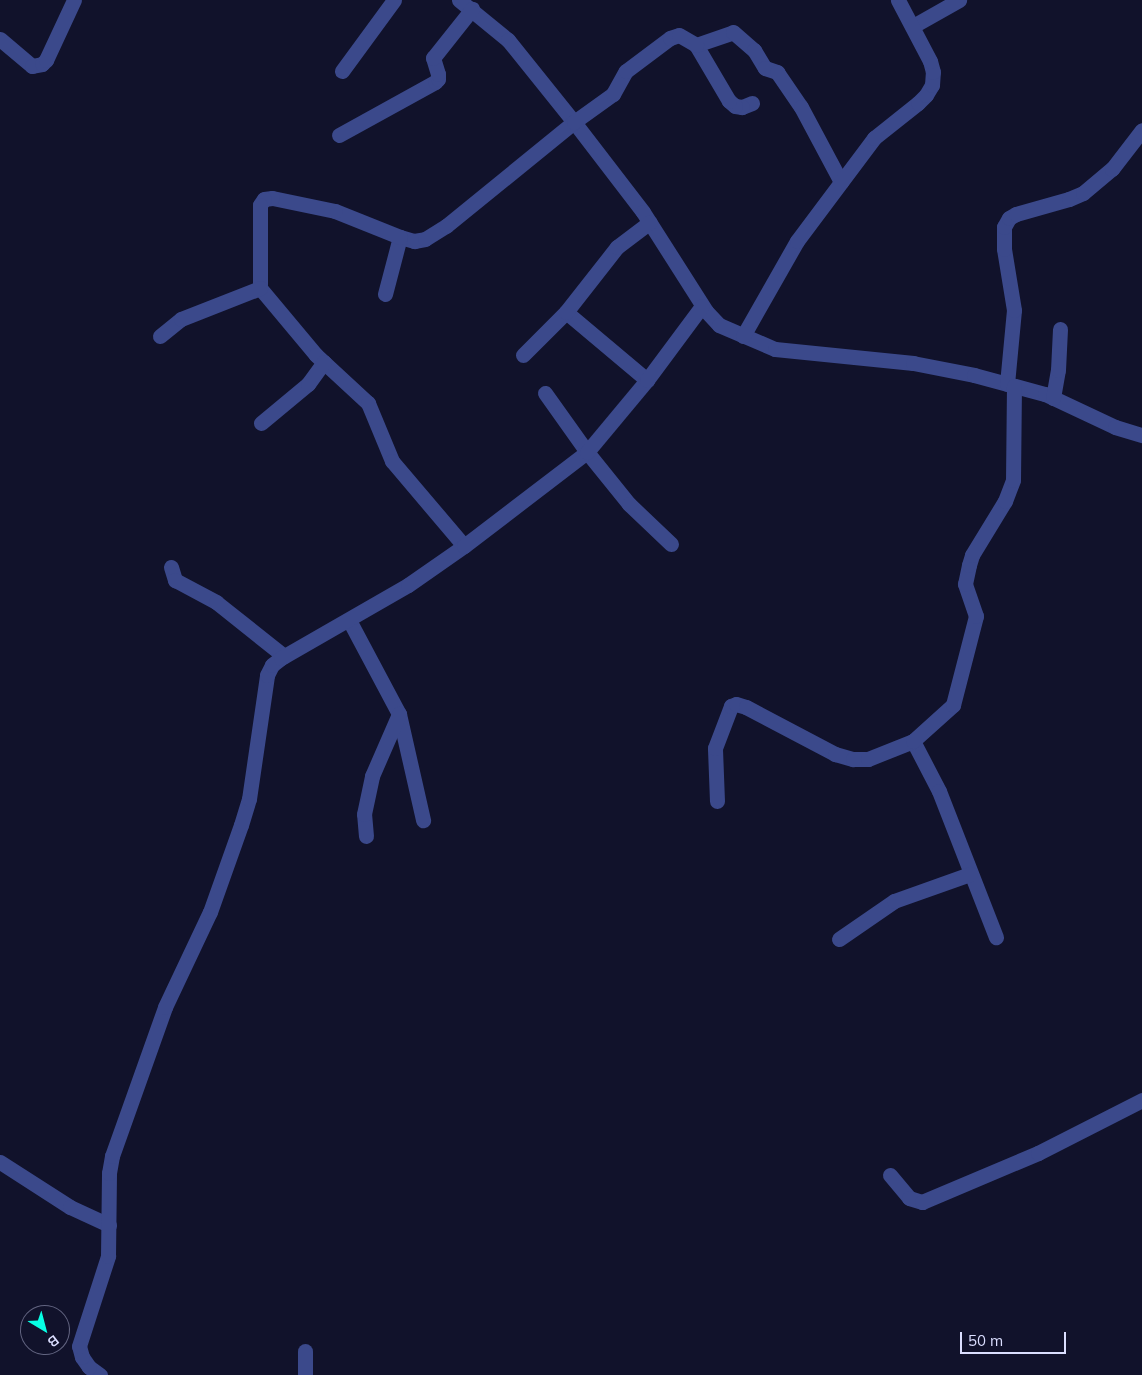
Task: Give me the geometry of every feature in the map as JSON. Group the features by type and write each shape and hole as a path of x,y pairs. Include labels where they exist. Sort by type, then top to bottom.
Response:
{"street":[{"path":"0,39 32,66 42,64 46,60 74,0"},
{"path":"342,71 394,0"},
{"path":"743,336 796,241 874,138 926,95 932,84 933,72 930,61 898,0"},
{"path":"913,26 960,0"},
{"path":"339,135 435,82 438,74 433,58 465,3 508,40 574,122 650,222 702,306 719,325 775,349 913,363 1010,385 1053,398 1115,427 1142,435"},
{"path":"464,546 392,461 368,403 324,362 260,288 260,205 264,199 272,198 334,211 400,237 414,241 425,239 436,233 574,122 613,94 626,71 670,38 679,35 694,46 733,32 754,50 765,68 778,72 804,113 841,182"},
{"path":"696,45 729,101 735,106 742,107 752,103"},
{"path":"718,800 716,748 727,712 731,706 736,704 746,707 835,754 868,759 883,755 913,741 953,705 976,616 965,584 969,564 972,555 1005,501 1013,480 1010,385 1014,310 1004,249 1004,227 1009,218 1016,214 1069,199 1083,193 1112,169 1142,130"},
{"path":"523,355 566,312 610,254 650,222"},
{"path":"385,294 400,237"},
{"path":"160,336 181,320 260,288"},
{"path":"100,1375 89,1367 82,1357 79,1346 108,1256 109,1172 112,1156 166,1007 210,912 249,799 267,675 272,665 284,656 408,585 464,546 586,452 647,380 702,306"},
{"path":"566,312 647,380"},
{"path":"1053,398 1058,370 1060,329"},
{"path":"261,423 308,384 324,362"},
{"path":"545,394 586,452 629,504 671,544"},
{"path":"171,567 175,580 216,602 284,656"},
{"path":"349,620 399,714 423,820"},
{"path":"366,836 364,814 372,776 399,714"},
{"path":"913,741 939,792 996,937"},
{"path":"839,939 899,898 970,874"},
{"path":"890,1175 909,1198 922,1202 1038,1153 1142,1100"},
{"path":"0,1162 70,1206 109,1225"},
{"path":"305,1351 305,1375"}]}
